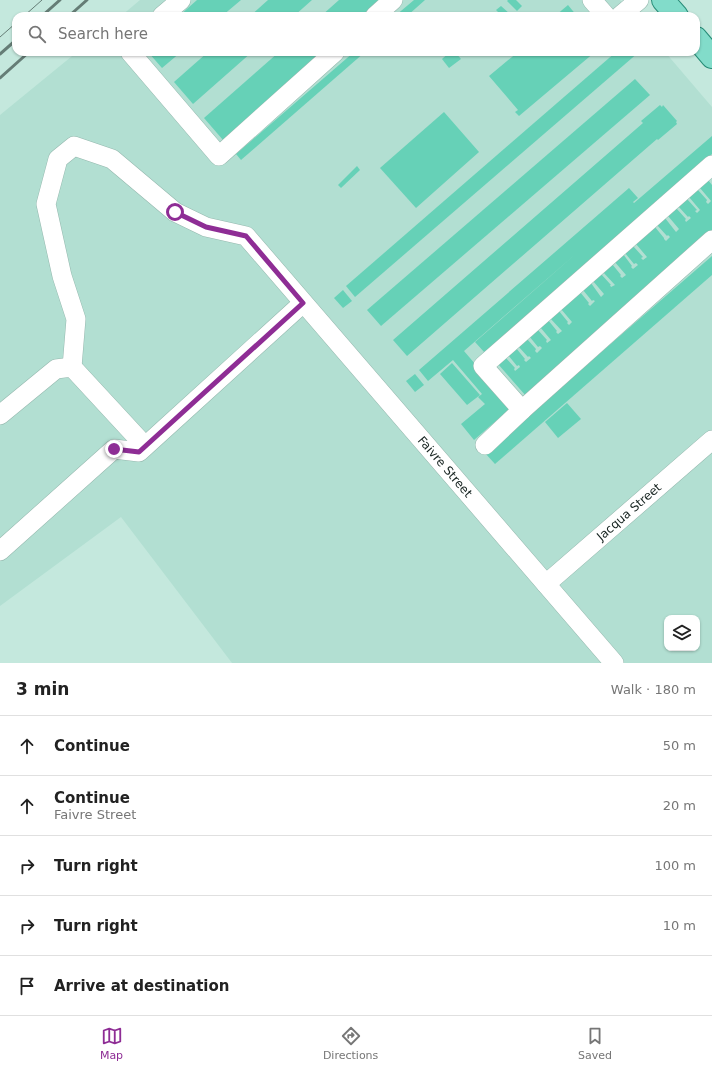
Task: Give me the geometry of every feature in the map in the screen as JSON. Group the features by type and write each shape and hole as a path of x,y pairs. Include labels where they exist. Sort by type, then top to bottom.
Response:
{"main road":[{"path":"663,0 674,12"},
{"path":"700,43 712,57"}],"street":[{"path":"167,12 181,0"},
{"path":"380,12 393,0"},
{"path":"592,0 602,12"},
{"path":"625,12 639,0"},
{"path":"133,56 219,156 331,56"},
{"name":"Faivre Street","path":"72,367 76,319 62,276 46,204 58,159 74,146 112,159 175,212 206,227 246,236 614,663"},
{"path":"522,410 483,366 712,165"},
{"path":"485,446 522,410 712,240"},
{"path":"0,551 114,449 139,452 303,303"},
{"path":"0,415 56,369 72,367 146,446"},
{"name":"Jacqua Street","path":"546,584 712,440"}],"shaded area":[{"path":"140,0 620,0 630,12 126,12"},
{"path":"72,56 668,56 712,107 712,663 232,663 121,517 0,606 0,115"}],"building":[{"path":"197,0 241,0 227,12 184,12"},
{"path":"268,0 312,0 298,12 254,12"},
{"path":"339,0 384,0 370,12 326,12"},
{"path":"414,0 425,0 412,12 400,12"},
{"path":"516,0 522,6 517,11 507,1"},
{"path":"568,5 574,12 560,12"},
{"path":"501,6 508,12 498,12 496,10"},
{"path":"152,56 176,56 162,68"},
{"path":"203,56 247,56 193,104 174,82"},
{"path":"274,56 319,56 223,140 204,118"},
{"path":"349,56 360,56 241,160 236,154"},
{"path":"445,56 458,56 461,59 449,68 442,59"},
{"path":"513,56 590,56 519,116 515,112 518,110 489,76"},
{"path":"611,56 634,56 355,297 346,286"},
{"path":"635,79 650,95 381,326 367,310"},
{"path":"660,105 662,107 663,105 677,121 677,124 658,140 657,139 407,356 393,340 643,123 641,121"},
{"path":"444,112 479,152 416,208 380,168"},
{"path":"712,136 712,154 485,353 475,342 578,252 464,351 512,407 474,440 461,424 485,404 478,397 482,394 453,360 428,381 419,370 629,188 638,198 633,202 634,203"},
{"path":"357,166 360,170 341,188 338,185"},
{"path":"708,180 712,185 712,234 526,396 498,364 505,357 515,368 515,371 520,367 519,365 517,366 508,355 516,348 526,362 531,358 529,356 528,357 518,346 527,339 536,349 535,351 537,353 542,348 540,346 538,347 529,336 537,329 547,340 547,343 551,340 540,327 548,320 558,334 562,331 550,318 559,311 569,325 572,322 561,309 580,292 590,306 595,301 592,301 583,290 591,283 601,297 604,294 593,281 601,274 611,285 611,287 615,285 603,272 612,264 622,278 626,275 614,261 623,254 633,269 638,265 636,263 634,264 625,253 633,246 643,257 641,258 643,260 647,257 636,244 655,227 666,241 670,237 668,235 667,236 657,225 665,218 676,232 679,229 668,216 676,208 686,219 686,222 691,218 689,216 688,217 678,206 687,199 697,210 695,211 697,213 700,210 689,197 697,189 707,200 706,202 708,204 711,201 700,188"},
{"path":"712,256 712,275 495,464 485,453"},
{"path":"343,290 352,301 343,308 334,298"},
{"path":"452,363 480,395 467,405 440,374"},
{"path":"415,374 424,385 415,392 406,381"},
{"path":"567,403 581,419 558,438 545,422"}],"tram line":[{"path":"28,12 42,0"},
{"path":"0,37 12,26"}],"railway":[{"path":"46,12 60,0"},
{"path":"74,12 87,0"},
{"path":"0,54 12,44"},
{"path":"0,78 25,56"}],"route":[{"path":"114,449 139,452 303,303 246,236 206,227 175,212"}]}
